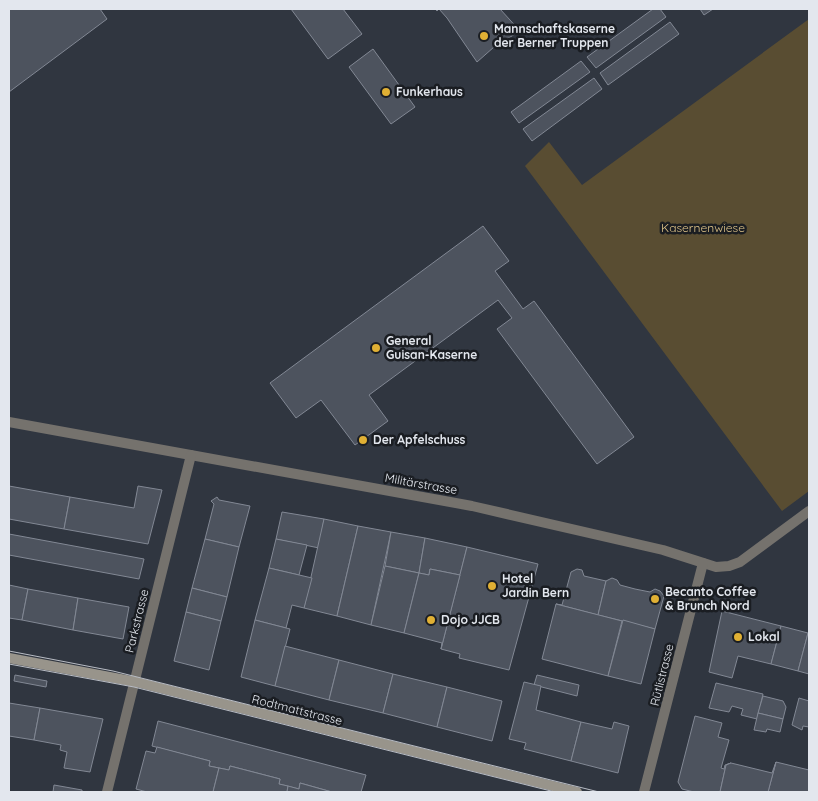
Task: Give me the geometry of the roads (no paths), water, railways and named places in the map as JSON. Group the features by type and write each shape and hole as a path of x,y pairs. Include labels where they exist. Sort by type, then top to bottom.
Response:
{"street":[{"name":"Militärstrasse","path":"9,422 472,506 663,550 716,567 740,562 809,512"},
{"name":"Parkstrasse","path":"107,792 136,682 191,455"},
{"name":"Rütlistrasse","path":"644,792 703,563"},
{"name":"Rodtmattstrasse","path":"9,658 136,682 577,792"}],"tram line":[{"path":"9,651 113,671 599,792"},
{"path":"9,664 134,687 555,792"}],"place":[{"name":"Mannschaftskaserne der Berner Truppen","path":"484,36"},
{"name":"Funkerhaus","path":"386,92"},
{"name":"General Guisan-Kaserne","path":"376,348"},
{"name":"Der Apfelschuss","path":"363,440"},
{"name":"Hotel Jardin Bern","path":"492,586"},
{"name":"Becanto Coffee & Brunch Nord","path":"655,599"},
{"name":"Dojo JJCB","path":"431,620"},
{"name":"Lokal","path":"738,637"}],"park label":[{"name":"Kasernenwiese","path":"703,228"}]}
